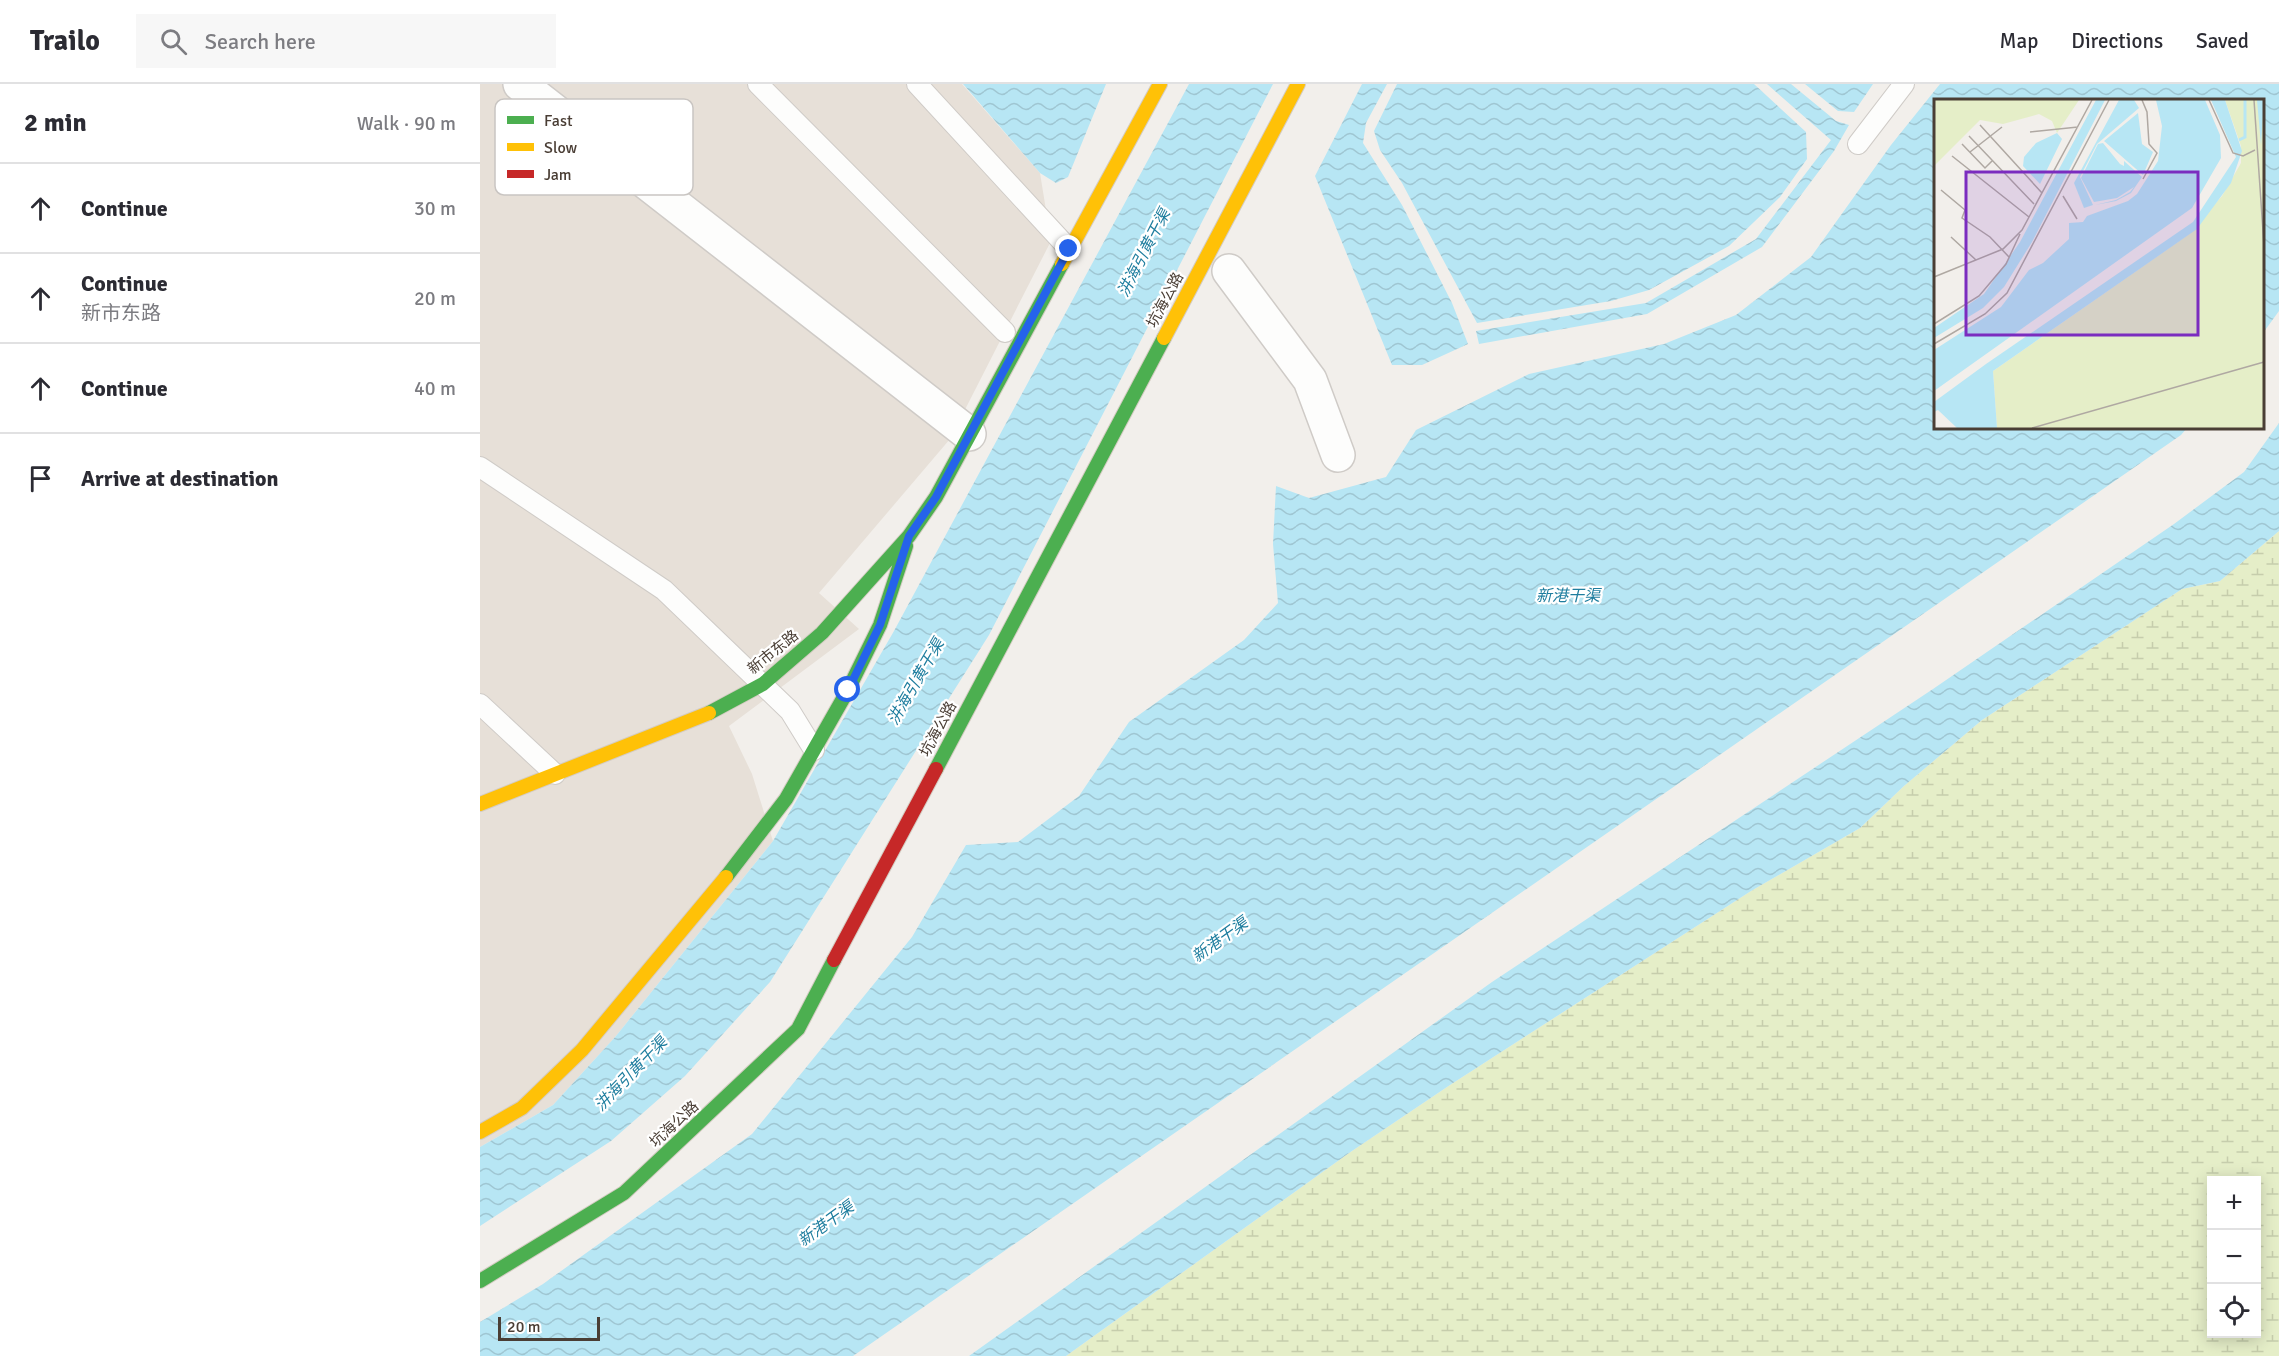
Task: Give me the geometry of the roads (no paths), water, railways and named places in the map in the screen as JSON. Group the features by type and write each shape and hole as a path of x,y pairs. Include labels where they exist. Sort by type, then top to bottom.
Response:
{"street":[{"path":"520,84 539,99"},
{"name":"新市东路","path":"480,804 701,717 763,684 822,633 909,536 936,497 1160,84"},
{"name":"坑海公路","path":"480,1281 624,1193 798,1029 1298,84"},
{"path":"662,195 969,434"},
{"path":"1229,271 1310,380 1338,455"},
{"path":"480,1132 522,1108 582,1050 722,883 786,799 848,690 880,625 909,536"}],"lane":[{"path":"758,84 1005,332"},
{"path":"917,84 1069,249"},
{"path":"1858,144 1904,84"},
{"path":"480,467 664,590 790,711 814,750"},
{"path":"480,704 555,774"}],"water":[{"path":"963,84 1106,84 1068,177 1056,183 1040,173"},
{"name":"汫海引黄干渠","path":"1189,84 1273,84 989,635 770,982 685,1076 611,1141 480,1226 480,1147 553,1105 616,1036 773,841 894,631"},
{"path":"1362,84 1387,84 1366,123 1363,143 1402,205 1452,303 1468,344 1422,365 1392,365 1315,176"},
{"path":"1397,84 1754,84 1806,132 1807,159 1780,197 1729,246 1649,290 1611,301 1477,323 1402,183 1380,150 1374,131"},
{"path":"1767,84 1791,84 1836,121 1849,125 1834,151 1762,247 1647,314 1479,344 1476,331 1646,303 1756,239 1831,140"},
{"path":"1805,84 1873,84 1854,112 1838,111"},
{"name":"新港干渠","path":"1940,84 2279,84 2279,311 2264,332 2264,99 1934,99 1934,429 2186,429 2181,435 853,1356 480,1356 480,1322 543,1284 752,1134 912,937 966,845 1018,842 1079,796 1129,722 1244,640 1278,603 1273,544 1276,486 1309,498 1386,477 1416,430 1529,374 1664,344 1736,315 1811,257 1891,145"},
{"path":"2279,423 2279,531 2220,581 2182,589 1982,720 1904,786 1860,828 1751,891 1450,1085 1349,1153 1066,1356 969,1356 1492,982 1933,689 2174,524 2244,472"}]}
